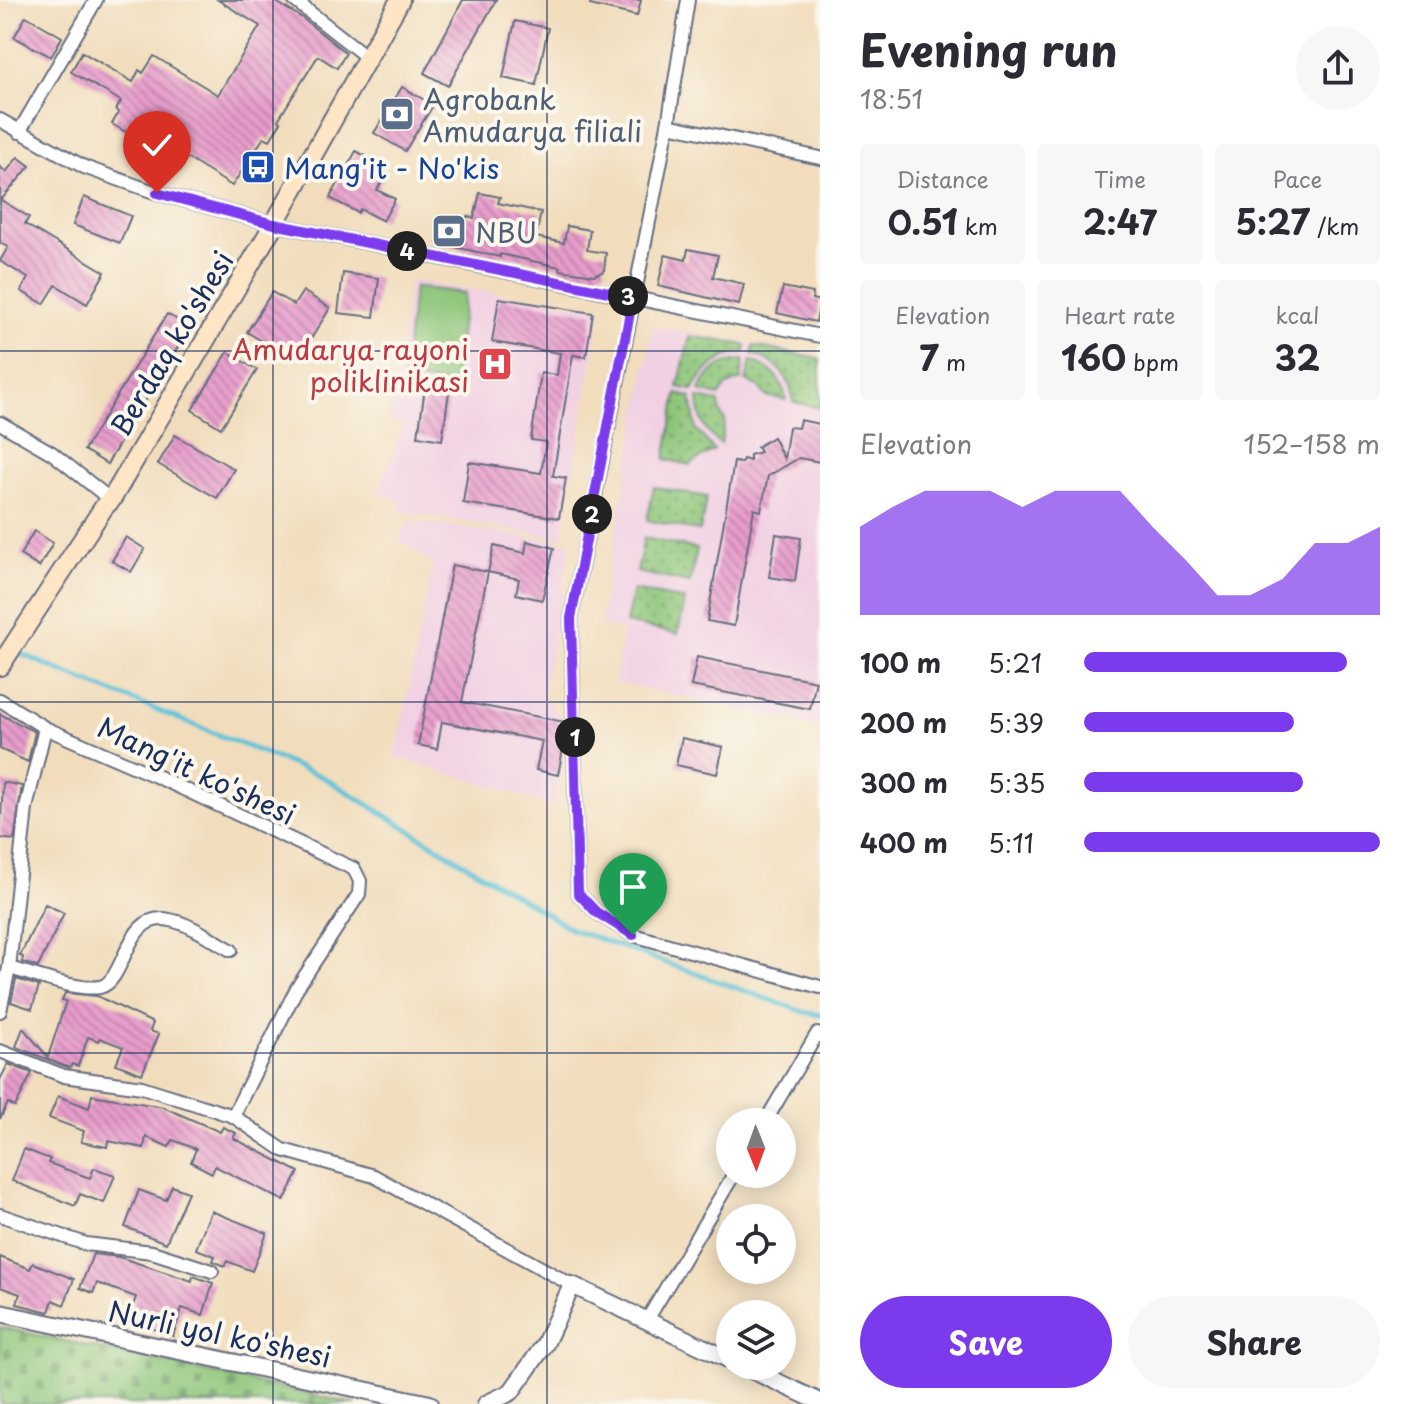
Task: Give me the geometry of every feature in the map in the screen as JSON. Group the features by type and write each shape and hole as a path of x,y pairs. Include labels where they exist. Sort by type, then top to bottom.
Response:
{"main road":[{"name":"Berdaq ko'shesi","path":"0,666 111,500 274,224 400,0"}],"street":[{"path":"96,0 7,128 84,167 157,193 274,224 820,336"},
{"path":"294,0 368,58"},
{"path":"688,0 668,125 571,618 578,893 596,912 633,935 820,987"},
{"path":"668,125 820,158"},
{"path":"0,423 52,453 111,500"},
{"name":"Mang'it ko'shesi","path":"0,700 45,728 354,869 360,881 359,894 297,988 233,1116"},
{"path":"0,1011 9,968 26,808 45,728"},
{"path":"9,968 82,986 101,987 110,982 138,930 158,918 173,920 231,950"},
{"path":"773,1108 817,1034"},
{"path":"0,1051 64,1076 142,1087 233,1116 283,1150 374,1176 572,1285 716,1353"},
{"path":"647,1320 726,1188"},
{"path":"0,1215 86,1244 152,1252 212,1271"},
{"path":"486,1404 511,1392 545,1344 572,1285"},
{"name":"Nurli yol ko'shesi","path":"0,1313 430,1404"},
{"path":"773,1380 820,1402"}],"shaded area":[{"name":"Amudarya rayoni poliklinikasi","path":"410,281 601,308 562,538 399,511 400,500 378,493 403,426 389,421"},
{"path":"653,326 820,356 820,727 615,682 623,630 600,624"},
{"path":"409,521 571,543 543,694 565,725 554,806 395,757 433,564 398,539"}],"green space":[{"path":"414,287 465,293 454,385 403,378"},
{"path":"690,336 746,345 745,352 728,356 714,364 702,375 693,390 678,387"},
{"path":"754,346 820,359 820,408 793,402 786,377 775,365 752,354"},
{"path":"744,360 741,380 727,385 719,396 700,391 706,378 716,368"},
{"path":"751,361 764,366 774,375 782,386 786,400 766,396 758,386 746,381"},
{"path":"677,394 691,397 696,429 714,450 689,465 665,459"},
{"path":"698,398 719,402 725,420 721,444 710,435 704,424"},
{"path":"654,487 707,497 700,531 647,520"},
{"path":"644,538 697,549 690,583 637,572"},
{"path":"633,590 685,600 678,634 626,623"},
{"path":"0,1327 356,1404 0,1404"}],"building":[{"path":"218,0 273,0 302,18 346,53 337,68 318,56 278,120 281,122 270,140 264,137 232,186 169,147 164,155 112,124 121,101 71,72 82,52 133,82 139,70 143,73 154,56 218,95 260,26"},
{"path":"463,0 496,0 448,86 424,73"},
{"path":"591,0 641,0 637,16 590,5"},
{"path":"26,16 62,37 51,57 14,37"},
{"path":"515,21 548,28 536,85 503,78"},
{"path":"402,87 433,105 405,151 374,133"},
{"path":"356,151 378,163 374,170 385,176 377,190 395,199 383,221 360,209 358,213 330,198"},
{"path":"18,157 30,166 1,200 29,217 25,224 105,272 87,304 56,285 44,304 21,291 28,278 0,261 8,247 0,243 0,167 6,172"},
{"path":"480,193 500,197 498,203 541,212 536,237 564,243 567,226 590,230 587,250 606,253 604,271 594,275 560,270 560,267 437,243 442,223 464,229 467,216 474,218"},
{"path":"84,197 131,216 120,243 73,225"},
{"path":"688,249 718,255 713,277 744,284 739,305 658,286 665,255 686,260"},
{"path":"343,273 379,278 374,317 338,313"},
{"path":"783,287 813,293 812,299 820,301 816,322 777,313"},
{"path":"303,291 330,308 301,355 285,345 280,352 247,332 272,292 294,305"},
{"path":"499,298 593,313 586,357 573,355 553,476 566,478 559,518 463,503 469,462 541,473 546,442 531,440 541,373 557,375 560,353 492,342"},
{"path":"167,314 190,327 107,464 84,450"},
{"path":"228,352 257,370 221,428 192,410"},
{"path":"425,388 449,392 442,440 418,436"},
{"path":"800,420 820,424 820,462 799,458 768,476 761,511 754,509 734,626 707,621 734,462 741,463 743,459 750,461 750,455 760,452 757,447 773,437 784,459 789,427 798,428"},
{"path":"175,435 234,469 217,498 158,464"},
{"path":"34,531 53,543 39,567 20,555"},
{"path":"776,534 801,538 795,581 769,577"},
{"path":"126,537 145,549 131,572 112,561"},
{"path":"527,541 554,548 542,600 516,594 519,579 488,572 494,546 525,553"},
{"path":"452,565 488,572 462,702 565,722 558,775 536,770 542,741 442,722 437,749 418,745"},
{"path":"697,657 816,681 810,709 691,686"},
{"path":"0,714 35,732 28,762 0,749"},
{"path":"682,738 723,747 717,774 676,765"},
{"path":"3,782 22,786 14,840 0,838"},
{"path":"45,904 64,913 38,967 22,962 23,957 20,956"},
{"path":"16,979 39,986 32,1009 11,1002"},
{"path":"65,993 97,996 153,1023 150,1031 159,1034 142,1074 116,1064 123,1047 100,1038 99,1041 88,1037 78,1066 72,1064 70,1068 16,1047 23,1028 48,1057 66,1001 62,1000"},
{"path":"8,1064 32,1073 15,1107 8,1103 0,1119 0,1080"},
{"path":"92,1095 163,1107 220,1132 223,1127 236,1133 233,1138 299,1172 284,1201 215,1166 212,1173 191,1162 196,1149 173,1140 169,1147 146,1137 144,1148 108,1141 107,1147 81,1142 84,1131 49,1118 58,1096 89,1108"},
{"path":"24,1149 50,1159 48,1163 90,1178 94,1168 115,1175 104,1203 80,1194 75,1206 12,1181"},
{"path":"172,1186 188,1192 166,1243 125,1227 139,1190 166,1200"},
{"path":"211,1211 267,1233 252,1271 227,1261 225,1266 213,1261 215,1256 196,1249"},
{"path":"93,1254 119,1257 192,1281 193,1276 213,1283 203,1315 182,1308 173,1336 128,1320 136,1297 97,1283 93,1293 80,1288"},
{"path":"0,1257 30,1269 33,1263 74,1279 64,1305 53,1300 49,1312 17,1304 20,1294 0,1287"}],"waterway":[{"path":"15,651 323,777 571,929 820,1015"}],"place":[{"name":"Agrobank Amudarya filiali","path":"397,114"},
{"name":"Mang'it - No'kis","path":"258,167"},
{"name":"NBU","path":"449,231"},
{"name":"Amudarya rayoni poliklinikasi","path":"495,364"}],"route":[{"path":"157,193 274,224 633,297 571,618 578,893 596,912 633,935"}]}
